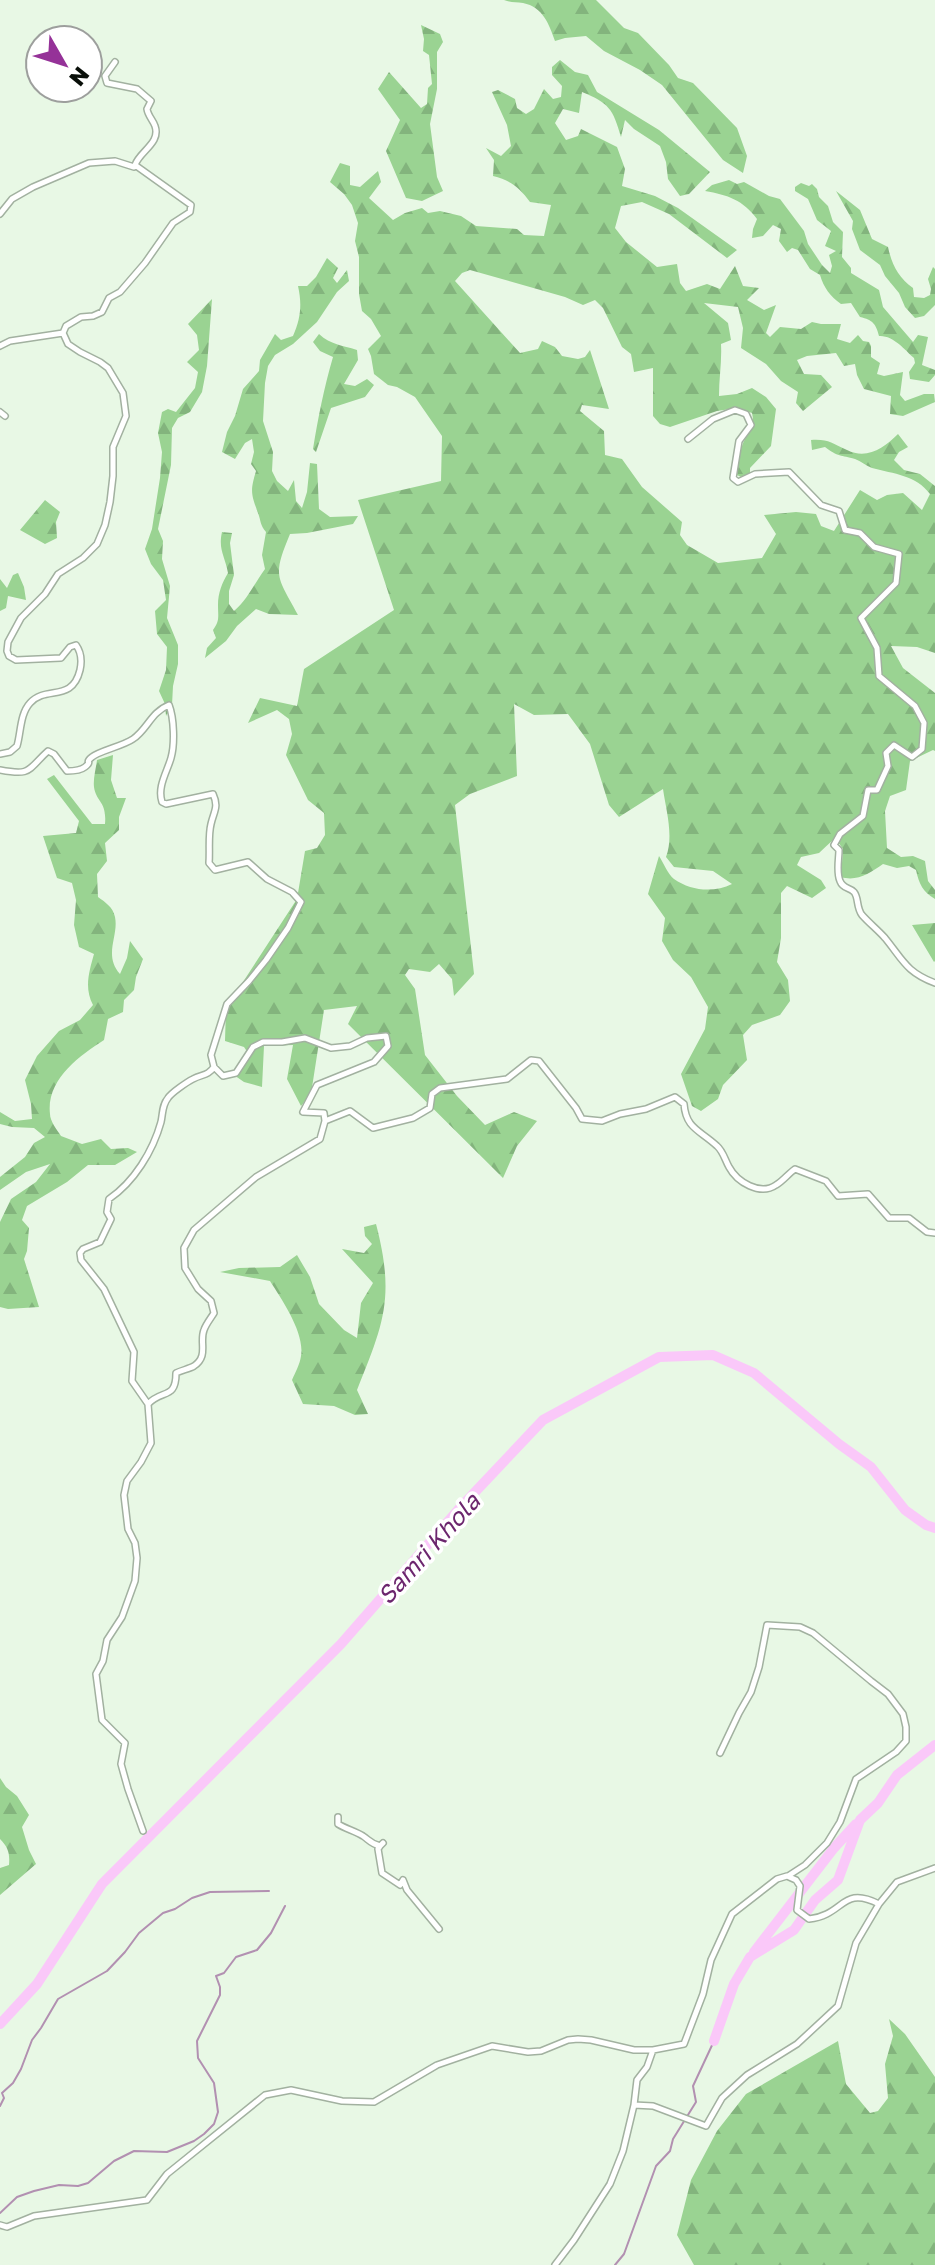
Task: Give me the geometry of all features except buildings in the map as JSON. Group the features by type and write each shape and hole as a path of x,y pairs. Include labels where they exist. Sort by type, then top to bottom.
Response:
{"street":[{"path":"115,62 105,76 107,83 137,89 151,101 147,109 148,117 155,124 156,136 135,162 136,167"},
{"path":"0,214 12,199 33,187 89,163 115,161 136,167 191,205 190,212 173,223 145,263 120,292 109,298 102,312 81,317 66,326 63,333 68,344 108,368 123,393 126,416 113,447 110,502 97,544 83,558 58,574 45,594 21,618 8,642 9,656 16,660 61,658 70,647 76,645 81,667 75,684 66,691 36,698 28,704 22,717 17,746 10,752 0,754"},
{"path":"0,346 10,341 63,333"},
{"path":"688,439 713,419 735,410 746,414 751,425 739,441 733,478 738,482 755,474 789,472 821,505 839,511 845,530 860,533 874,547 899,554 896,583 861,618 877,648 879,676 915,706 924,723 922,749 912,757 894,745 886,753 888,766 877,790 868,790 863,816 840,834 834,845 839,850 838,878 842,886 857,896 857,906 863,916 884,936 904,964 918,977 935,983"},
{"path":"0,770 26,773 48,751 67,771 84,768 93,756 134,739 153,714 169,705 173,716 171,758 160,793 162,802 166,804 206,793 213,794 217,803 211,823 209,863 215,870 248,862 267,879 292,892 301,902 266,960 227,1004 211,1055 214,1067 223,1076 236,1073 253,1047 263,1042 305,1038 331,1048 386,1036 388,1046 374,1062 317,1085 303,1112 324,1113 320,1139 256,1177 194,1230 184,1248 185,1268 198,1289 211,1301 214,1313 202,1332 204,1352 192,1368 176,1373 175,1388 170,1393 154,1398 148,1404"},
{"path":"325,1121 350,1111 373,1128 413,1118 430,1108 432,1094 440,1088 507,1079 531,1060 539,1061 582,1119 602,1121 675,1097 684,1104 689,1123 720,1148 740,1181 757,1189 774,1187 795,1169 826,1181 838,1196 868,1194 889,1218 909,1218 927,1232 935,1233"},
{"path":"143,1831 121,1764 125,1743 102,1720 96,1674 103,1661 107,1640 122,1617 135,1581 137,1558 135,1543 128,1529 124,1495 127,1481 151,1443 148,1404 132,1381 134,1352 104,1289 81,1260 80,1253 100,1242 111,1219 107,1212 109,1199 122,1189 141,1165 153,1144 164,1103 170,1094 193,1079 209,1074 214,1067"},
{"path":"0,2225 7,2227 34,2216 147,2200 167,2174 265,2095 291,2090 342,2101 374,2102 437,2065 492,2046 528,2052 578,2039 634,2050 684,2044 703,1994 711,1960 732,1914 777,1879 805,1865 827,1843 840,1822 856,1779 896,1752 906,1741 906,1727 903,1714 888,1694 813,1633 800,1627 767,1625 751,1692 720,1753"},
{"path":"338,1817 338,1824 347,1830 365,1837 371,1844 381,1845 378,1849 382,1873 400,1885 403,1880 407,1890 439,1929"},
{"path":"634,2105 653,2106 706,2126 722,2098 738,2082 797,2044 838,2006 856,1943 879,1904 897,1882 935,1868"},
{"path":"787,1876 800,1886 797,1910 809,1919 834,1911 851,1897 863,1897 879,1904"},
{"path":"555,2265 610,2184 623,2151 637,2080 647,2067 653,2050"}],"green space":[{"path":"504,0 596,0 624,28 638,33 678,78 693,83 737,128 747,156 743,173 723,160 662,85 604,51 586,36 555,41 548,23 536,8"},
{"path":"421,25 440,34 443,42 437,52 437,89 430,124 437,177 443,191 422,201 406,198 386,151 400,120 378,89 389,72 421,108 427,104 428,88 432,84 429,55 423,51"},
{"path":"560,60 575,72 588,75 597,92 659,130 710,172 689,194 680,196 668,179 660,146 625,120 621,137 609,108 582,92 579,113 563,109 555,123 566,140 578,136 581,129 617,147 625,169 622,186 655,196 678,208 737,250 727,258 669,214 642,202 621,206 615,228 626,242 657,267 677,264 680,283 686,291 707,284 720,289 735,266 743,286 759,288 747,300 764,310 776,305 766,333 770,337 780,327 801,329 812,322 841,324 837,339 850,343 858,335 869,342 871,357 880,363 877,374 884,376 903,372 900,395 905,401 934,394 935,402 903,416 890,414 891,396 864,389 855,364 844,366 836,353 807,356 797,360 804,374 821,375 832,387 803,411 796,403 798,392 781,381 766,364 741,348 743,328 738,307 704,303 728,323 731,340 721,344 719,396 752,388 766,397 776,409 771,446 750,468 750,473 741,477 737,475 740,453 752,427 752,413 737,408 717,411 670,427 660,424 653,416 653,368 634,372 631,354 622,347 603,308 595,300 583,305 470,270 455,281 520,353 538,349 542,341 555,347 562,356 578,359 585,357 590,350 609,409 582,405 580,411 604,431 605,455 622,459 642,487 682,522 680,535 687,545 718,563 762,558 776,534 764,515 816,514 821,526 834,531 860,490 877,500 903,493 922,510 930,494 911,479 872,468 825,447 812,450 811,440 817,440 830,442 854,453 868,453 881,448 898,434 908,447 899,452 894,460 904,470 920,474 935,486 935,653 917,647 891,646 903,668 935,693 935,751 910,761 906,790 890,796 885,811 887,848 901,857 913,856 925,861 935,899 922,887 916,870 909,866 897,868 883,864 858,877 841,877 843,849 835,838 819,853 801,857 797,865 821,880 826,888 812,898 787,886 781,893 781,938 777,962 788,980 790,1001 780,1015 752,1025 743,1035 747,1060 723,1085 718,1099 701,1111 692,1106 681,1074 705,1029 708,1007 691,977 673,960 662,941 665,918 648,894 659,856 672,877 688,886 710,890 732,884 713,871 674,867 666,857 669,832 663,789 619,817 609,805 590,744 568,714 534,715 514,704 517,776 470,794 455,805 474,974 454,996 452,979 439,964 430,972 409,969 405,975 415,989 425,1055 457,1096 485,1125 514,1112 537,1121 517,1146 503,1178 348,1024 357,1006 324,1010 311,1094 301,1106 287,1079 293,1045 264,1046 262,1087 244,1082 231,1073 250,1056 244,1047 225,1041 226,1008 297,899 305,851 317,848 325,835 324,813 308,800 286,755 292,734 289,719 277,710 248,723 260,698 297,706 304,669 394,610 358,500 441,481 442,436 415,397 388,385 374,374 368,349 381,336 362,311 355,241 358,223 352,205 330,182 340,163 350,166 350,185 360,187 378,171 381,182 369,198 393,220 422,208 428,213 440,211 461,216 476,226 517,229 524,235 544,236 551,205 530,202 514,185 493,176 494,160 486,148 501,156 511,146 507,125 492,92 498,90 515,99 517,108 526,114 534,109 544,89 553,99 561,97 562,86 552,75 552,67"},
{"path":"729,180 737,184 744,182 780,199 830,273 829,255 836,251 825,246 831,231 817,220 808,199 795,191 795,187 801,183 812,184 817,189 819,197 828,206 833,222 843,232 842,257 851,268 851,273 879,290 883,307 913,342 918,335 928,337 922,365 935,370 929,382 910,379 914,358 894,340 879,336 873,323 860,317 851,303 841,304 834,298 820,275 810,269 798,250 792,248 787,252 779,241 781,229 773,225 763,236 752,238 757,219 746,207 734,199 705,191 712,185"},
{"path":"836,191 860,210 872,239 888,247 896,270 913,288 914,297 930,295 928,279 933,267 935,269 935,305 924,316 915,318 880,265 860,250 852,229 853,221"},
{"path":"327,258 338,268 333,278 337,283 347,270 349,281 337,292 317,322 293,344 275,355 268,366 263,421 273,452 272,471 288,491 294,480 296,501 302,508 310,463 317,464 319,509 330,517 358,516 353,524 290,534 279,576 298,615 269,614 256,609 205,658 207,648 216,638 213,630 218,621 219,596 228,573 221,548 222,532 232,533 230,543 234,575 229,604 234,611 265,569 262,555 266,532 252,492 256,471 251,464 254,452 252,439 245,443 235,459 222,452 227,432 243,389 259,371 260,360 275,334 281,340 293,336 300,311 298,286 307,286"},
{"path":"212,299 202,392 190,412 178,418 172,428 171,465 158,529 163,541 162,559 170,586 167,618 178,645 172,705 166,716 159,691 166,670 167,647 157,634 155,611 166,600 163,580 145,549 152,529 160,478 162,452 158,433 162,412 168,409 176,412 195,388 198,372 187,362 199,350 197,335 188,324"},
{"path":"319,334 332,343 357,350 358,360 344,384 355,386 367,379 374,385 365,397 331,408 316,452 313,449 317,426 333,357 320,351 313,342"},
{"path":"45,500 60,512 56,522 57,538 45,544 20,530"},
{"path":"18,573 26,600 8,596 6,608 0,611 0,579 7,588 13,575"},
{"path":"113,755 111,780 117,798 126,798 119,817 119,830 105,843 107,861 97,874 98,897 111,908 115,917 112,953 120,974 130,941 143,959 134,990 124,1000 123,1012 108,1019 104,1040 66,1070 53,1090 50,1114 61,1136 82,1144 101,1139 111,1149 128,1148 137,1152 115,1165 88,1165 27,1206 22,1220 29,1228 24,1259 39,1307 8,1309 0,1307 0,1222 11,1199 36,1182 50,1164 26,1172 0,1190 0,1177 25,1157 34,1143 45,1137 34,1128 0,1124 0,1112 15,1121 32,1119 25,1080 37,1056 59,1031 80,1020 93,1005 88,986 94,954 79,947 74,925 76,900 72,883 57,878 43,836 76,833 79,821 47,779 54,775 92,824 105,824 103,806 95,792 94,777 97,760"},
{"path":"935,923 935,961 934,962 912,925"},
{"path":"376,1224 385,1271 384,1309 357,1390 368,1414 355,1415 334,1406 303,1404 292,1380 301,1356 300,1337 270,1281 220,1272 239,1268 280,1267 297,1255 310,1277 319,1304 344,1330 357,1338 361,1303 373,1283 342,1249 364,1253 372,1244 365,1236 364,1227"},
{"path":"0,1778 29,1815 22,1827 36,1864 0,1895 0,1868 9,1865 9,1861 8,1850 0,1839"},
{"path":"889,2019 905,2034 935,2077 935,2265 694,2265 677,2235 691,2180 717,2131 746,2094 838,2041 846,2084 870,2113 878,2111 888,2098 885,2064 893,2036"}],"waterway":[{"name":"Samri Khola","path":"0,2024 37,1984 102,1884 341,1644 458,1510 543,1420 659,1357 713,1355 754,1373 871,1467 905,1510 935,1528"},
{"path":"714,2041 734,1984 750,1957 794,1930 815,1900 838,1880 860,1820 878,1803 897,1775 935,1745"},
{"path":"754,1952 856,1824"},
{"path":"0,2106 4,2098 2,2093 13,2083 32,2040 58,1999 107,1971 139,1933 163,1913 210,1892 269,1891"},
{"path":"0,2213 17,2197 59,2185 88,2183 114,2161 134,2151 167,2152 194,2141 214,2124 218,2112 214,2083 198,2058 197,2041 220,1995 216,1976 224,1973 236,1957 257,1950 271,1933 285,1906"},
{"path":"615,2265 624,2254 656,2166 670,2151 673,2139 696,2102 693,2086 714,2041"}]}
